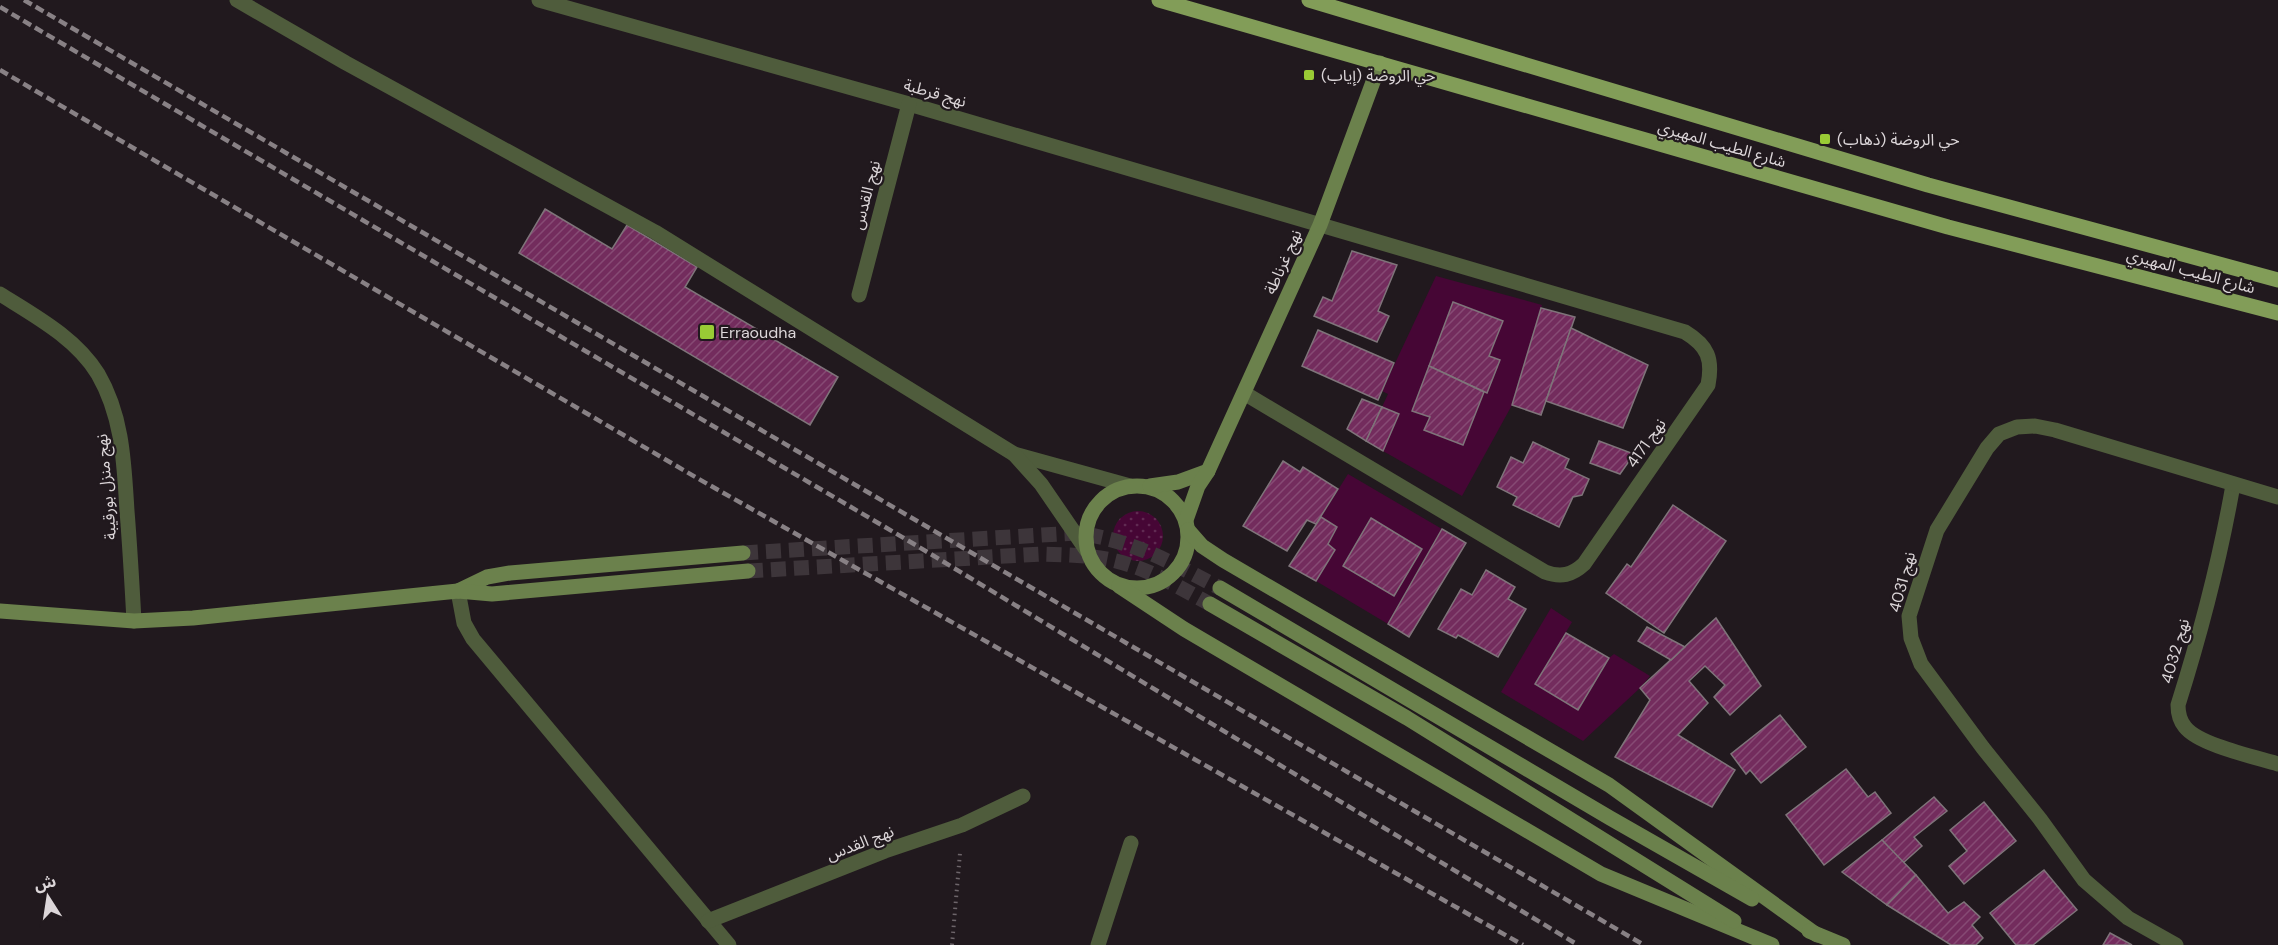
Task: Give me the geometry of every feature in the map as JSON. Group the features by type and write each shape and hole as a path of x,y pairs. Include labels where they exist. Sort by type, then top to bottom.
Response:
{"main road":[{"name":"شارع الطيب المهيري","path":"1159,0 1936,224 2278,313"},
{"name":"شارع الطيب المهيري","path":"1309,0 1928,185 2278,280"}],"street":[{"path":"237,0 346,63 655,232 1014,454 1130,486 1148,487 1179,482 1208,471"},
{"name":"نهج قرطبة","path":"538,0 909,104 1320,225"},
{"name":"نهج غرناطة","path":"1187,525 1198,486 1208,471 1320,225 1380,63"},
{"name":"نهج القدس","path":"858,295 909,104"},
{"name":"نهج 4171","path":"1244,393 1545,572 1566,575 1576,571 1584,564 1708,385 1711,372 1710,360 1698,340 1685,332 1320,225"},
{"name":"نهج منزل بورقيبة","path":"0,294 48,324 75,347 98,373 113,405 123,441 134,621"},
{"name":"نهج 4031","path":"2176,945 2128,918 2085,880 1983,748 1922,664 1911,638 1909,616 1937,530 1987,448 1999,435 2017,427 2035,426 2055,430 2278,497"},
{"path":"1014,454 1047,492 1087,551 1094,566 1105,578 1184,629 1601,874 1772,945"},
{"name":"نهج 4032","path":"2233,485 2222,549 2178,705 2178,714 2184,726 2195,736 2278,764"},
{"path":"1087,551 1085,533 1089,516 1099,502 1113,491 1130,486"},
{"path":"1148,487 1164,493 1177,504 1187,525 1202,546 1222,560 1609,785 1817,935"},
{"path":"1119,586 1136,589 1152,586 1167,579 1179,567 1186,553 1187,525"},
{"path":"458,591 488,577 510,573 743,553"},
{"path":"0,611 134,621 204,617 458,591 492,594 748,571"},
{"path":"1220,588 1610,818 1817,935 1843,945"},
{"path":"458,591 464,623 473,639 729,945"},
{"path":"1210,604 1407,718 1772,945"},
{"name":"نهج القدس","path":"708,921 885,851 962,825 1023,796"},
{"path":"1098,945 1131,843"}],"path":[{"path":"952,945 962,825"}],"shaded area":[{"path":"1436,276 1542,305 1512,405 1462,496 1383,451 1399,414 1382,407 1388,394 1382,391"},
{"path":"1348,474 1442,529 1388,624 1316,581 1335,550 1328,544 1337,528 1321,517"},
{"path":"1143,511 1156,518 1162,526 1162,546 1156,554 1148,560 1133,561 1120,554 1114,546 1113,531 1120,518 1128,512"},
{"path":"1551,608 1572,622 1535,684 1578,709 1609,658 1614,654 1650,676 1583,741 1501,692"}],"building":[{"name":"Erraoudha","path":"545,209 612,249 627,225 697,267 685,287 838,377 810,425 519,253"},
{"path":"1352,251 1397,265 1378,311 1389,316 1377,342 1314,316 1323,297 1332,301"},
{"path":"1453,302 1503,321 1489,356 1500,360 1487,393 1429,366"},
{"path":"1541,308 1575,317 1541,415 1512,405"},
{"path":"1571,328 1648,365 1623,428 1546,401"},
{"path":"1318,330 1394,363 1378,400 1302,366"},
{"path":"1429,366 1484,392 1463,445 1424,430 1430,417 1412,411"},
{"path":"1362,399 1382,407 1366,441 1347,429"},
{"path":"1382,407 1399,414 1383,451 1366,441"},
{"path":"1599,441 1634,454 1620,474 1590,463"},
{"path":"1533,442 1569,459 1565,468 1589,479 1582,495 1573,497 1559,527 1513,505 1517,497 1497,487 1511,457 1523,463"},
{"path":"1283,461 1300,472 1303,467 1338,489 1316,524 1307,520 1287,551 1243,526"},
{"path":"1673,505 1726,541 1664,633 1606,593 1627,564 1631,567"},
{"path":"1321,517 1337,527 1328,544 1335,550 1316,581 1289,566"},
{"path":"1371,518 1422,549 1394,596 1343,566"},
{"path":"1442,529 1466,543 1409,637 1388,624"},
{"path":"1486,570 1515,587 1508,599 1526,609 1498,657 1458,635 1456,638 1438,629 1461,589 1472,595"},
{"path":"1716,618 1761,686 1730,715 1714,697 1725,685 1705,666 1689,681 1708,703 1678,735 1735,770 1712,807 1615,757 1650,700 1640,688"},
{"path":"1647,627 1685,647 1671,660 1638,641"},
{"path":"1566,633 1609,658 1578,710 1535,684"},
{"path":"1780,715 1806,747 1761,783 1750,770 1746,774 1731,754"},
{"path":"1846,769 1868,797 1875,792 1891,813 1824,865 1786,815"},
{"path":"1934,797 1947,811 1914,837 1922,846 1903,863 1882,840"},
{"path":"1984,802 2016,841 1964,884 1949,866 1967,851 1950,830"},
{"path":"1882,840 1916,875 1887,905 1842,872"},
{"path":"2044,870 2077,910 2033,945 2016,945 1990,913"},
{"path":"1916,875 1948,913 1964,902 1980,917 1972,925 1983,938 1976,945 1951,945 1887,905"},
{"path":"2110,933 2132,945 2103,945"}],"tunnel":[{"path":"743,553 1076,533 1116,541 1151,553 1220,588"},
{"path":"748,571 1041,554 1079,556 1129,564 1210,604"}],"railway":[{"path":"24,0 1644,945"},
{"path":"0,7 919,547 1578,945"},
{"path":"0,70 697,478 1523,945"}],"place":[{"name":"حي الروضة (إياب)","path":"1309,75"},
{"name":"حي الروضة (ذهاب)","path":"1825,139"},
{"name":"Erraoudha","path":"707,332"}]}
